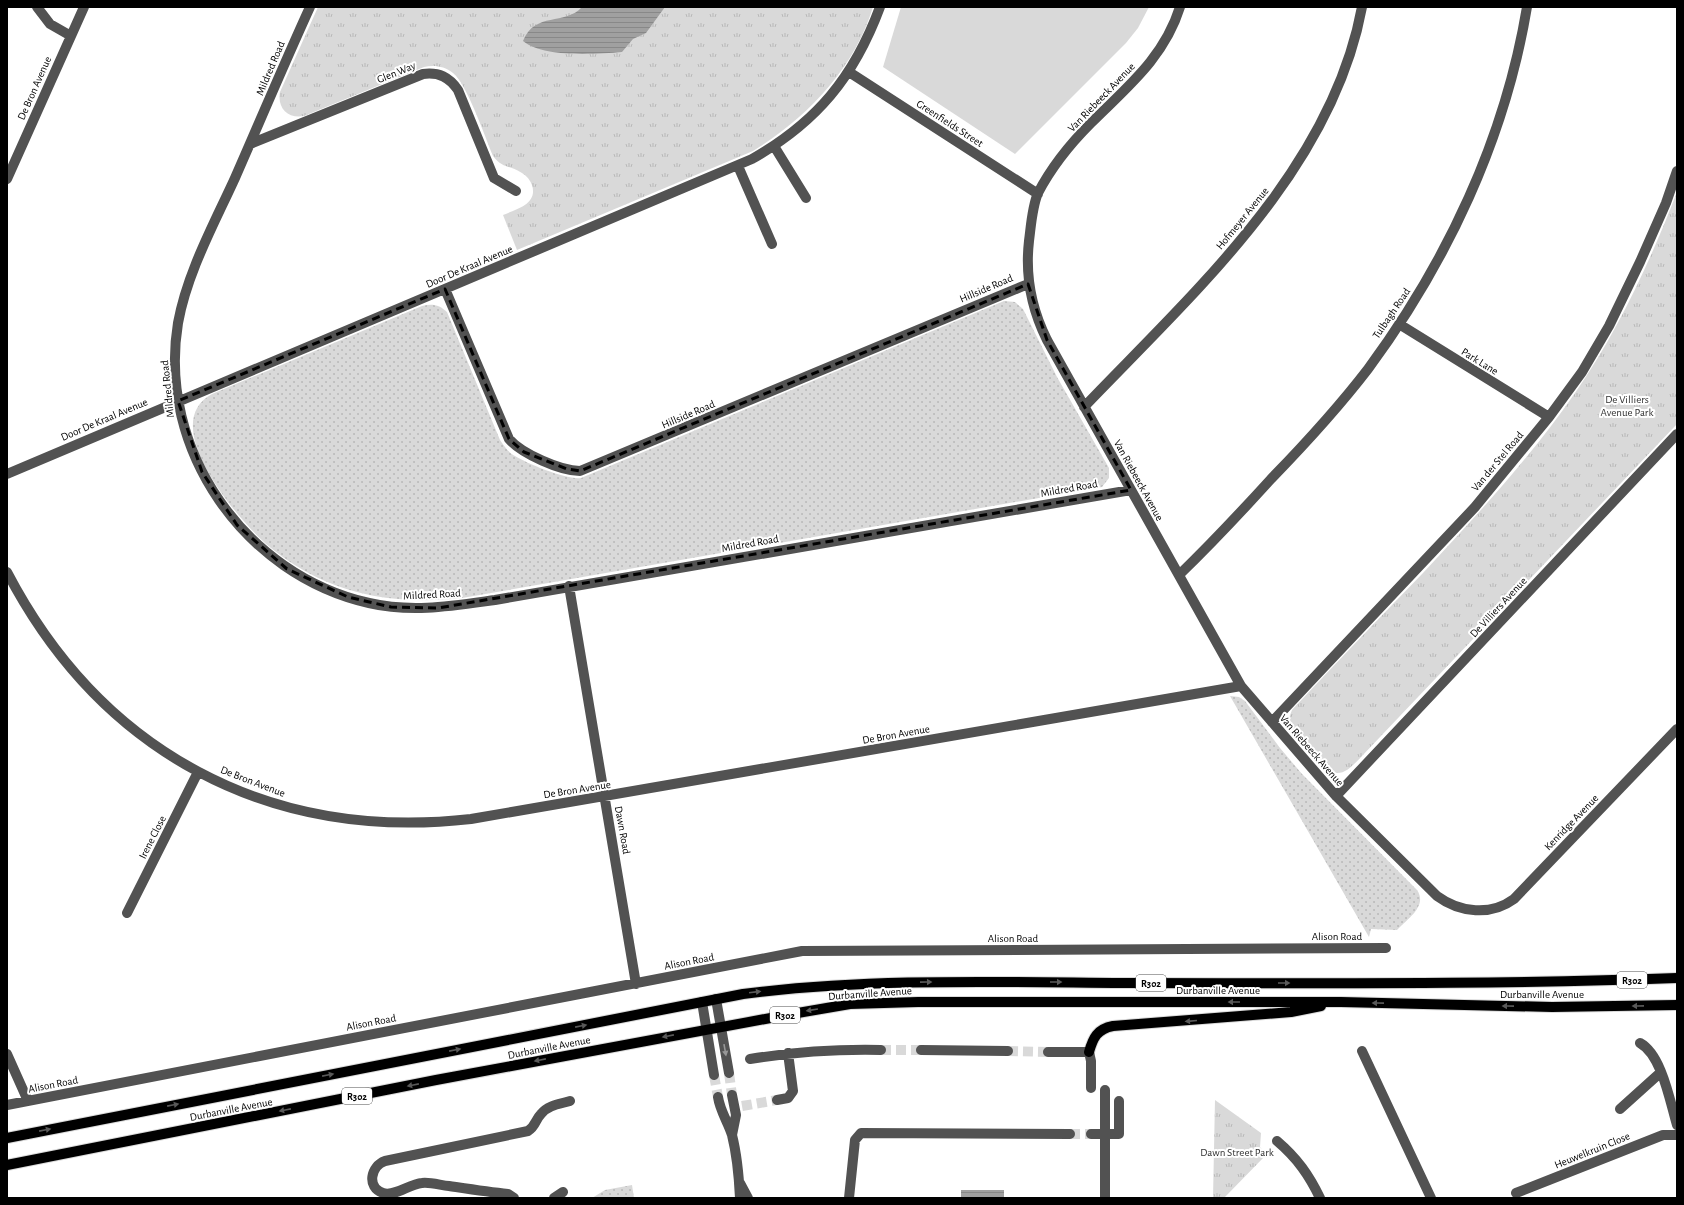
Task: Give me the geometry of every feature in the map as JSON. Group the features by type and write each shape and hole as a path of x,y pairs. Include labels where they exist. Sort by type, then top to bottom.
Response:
{"main road":[{"name":"Durbanville Avenue","path":"7,1138 716,999 790,988 853,983 1587,982 1677,978"},
{"name":"Durbanville Avenue","path":"7,1165 721,1026 829,1007 858,1004 918,1002 1341,1002 1552,1007 1677,1005"},
{"path":"1089,1052 1093,1039 1097,1033 1106,1027 1291,1012 1341,1002"}],"street":[{"path":"37,7 50,24 71,36"},
{"name":"De Bron Avenue","path":"7,179 84,7"},
{"name":"Mildred Road","path":"310,7 199,258 178,321 175,354 179,411 193,453 212,490 223,508 237,525 264,551 287,569 307,580 355,599 391,607 415,609 495,600 1131,490"},
{"name":"Door De Kraal Avenue","path":"7,474 738,166 774,146 808,120 832,94 849,72 872,27 880,7"},
{"name":"Van Riebeeck Avenue","path":"1180,7 1166,40 1153,60 1082,132 1059,161 1038,194 1034,209 1028,251 1028,284 1040,328 1241,686 1336,796 1438,896 1451,905 1472,910"},
{"name":"Hofmeyer Avenue","path":"1084,408 1232,252 1261,216 1290,176 1333,95 1351,50 1362,7"},
{"name":"Tulbagh Road","path":"1179,575 1321,426 1368,368 1434,269 1453,233 1494,134 1515,65 1528,7"},
{"name":"Greenfields Street","path":"849,72 1038,194"},
{"name":"Glen Way","path":"250,144 423,74 437,74 449,80 458,90 494,178 516,190"},
{"path":"774,146 806,198"},
{"path":"738,166 772,244"},
{"name":"Van der Stel Road","path":"1272,722 1475,507 1549,417 1582,372 1609,326 1666,203 1677,171"},
{"name":"Hillside Road","path":"445,289 509,439 524,452 567,469 580,471 1028,284"},
{"name":"Park Lane","path":"1398,324 1549,417"},
{"name":"De Villiers Avenue","path":"1336,796 1677,434"},
{"name":"De Bron Avenue","path":"7,572 20,597 52,646 91,691 110,710 152,744 198,772 253,795 309,812 402,822 440,822 471,819 1241,686"},
{"name":"Dawn Road","path":"569,586 636,984"},
{"name":"Kenridge Avenue","path":"1472,910 1497,909 1514,898 1677,729"},
{"name":"Irene Close","path":"127,913 198,772"},
{"name":"Alison Road","path":"7,1105 802,951 1386,948"},
{"path":"716,999 729,1073"},
{"path":"702,1002 714,1076"},
{"path":"1640,1043 1653,1053 1677,1125"},
{"path":"750,1059 788,1053 834,1049 881,1050"},
{"path":"921,1050 1008,1051"},
{"path":"1362,1051 1431,1198"},
{"path":"1048,1052 1089,1052 1091,1061 1091,1088"},
{"path":"777,1100 788,1098 793,1091 788,1053"},
{"path":"7,1054 28,1101"},
{"path":"1620,1109 1660,1073"},
{"path":"1105,1090 1106,1198"},
{"path":"732,1095 738,1107 732,1135"},
{"path":"718,1097 719,1106 732,1135 740,1198"},
{"path":"514,1198 508,1194 424,1183 408,1186 395,1192 384,1193 375,1187 372,1176 376,1166 385,1160 528,1131 535,1126 541,1113 548,1108 570,1101"},
{"path":"1091,1134 1119,1134 1119,1101"},
{"path":"849,1198 855,1140 861,1133 1070,1134"},
{"name":"Heuwelkruin Close","path":"1516,1193 1663,1135 1677,1135"},
{"path":"1277,1141 1296,1158 1304,1168 1320,1198"},
{"path":"739,1181 748,1198"},
{"path":"554,1198 563,1192"}],"highlighted area":[{"path":"1028,284 1047,340 1131,490 438,608 391,607 348,597 287,569 237,525 202,472 178,401 445,289 509,439 524,452 567,469 580,471"}],"green space":[{"path":"318,7 873,7 865,30 841,71 810,107 773,138 753,151 517,250 503,215 520,208 529,201 532,197 532,185 524,174 503,165 493,156 470,99 458,79 450,71 439,67 424,67 304,116 293,116 285,111 280,103 280,92"},
{"path":"901,7 1149,7 1138,28 1126,43 1015,154 883,67"},
{"name":"De Villiers Avenue Park","path":"1677,192 1677,424 1356,763 1341,773 1332,772 1290,728 1289,718 1292,710 1463,530 1502,486 1558,417 1591,369 1619,321 1656,244"},
{"path":"1004,301 1015,302 1023,309 1057,377 1109,468 1109,478 1102,487 462,598 409,600 375,596 325,581 294,565 273,550 253,532 222,493 208,471 197,448 193,427 197,408 212,394 422,306 432,305 439,306 447,312 500,440 507,449 515,456 538,467 567,477 581,478"},
{"path":"1230,696 1239,697 1245,701 1280,748 1302,774 1417,890 1420,896 1418,907 1411,917 1397,930 1371,929 1369,937"},
{"name":"Dawn Street Park","path":"1215,1100 1261,1133 1260,1147 1266,1155 1224,1198 1213,1198"},
{"path":"632,1185 634,1198 592,1198 605,1190"}],"shaded area":[{"path":"582,7 665,7 646,33 633,39 622,52 570,54 543,50 523,41 528,32 535,26 542,22 575,13"},
{"path":"961,1190 1004,1190 1004,1198 961,1198"}],"tunnel":[{"path":"881,1050 921,1050"},
{"path":"1008,1051 1048,1052"},
{"path":"729,1073 732,1095"},
{"path":"714,1075 718,1097"},
{"path":"742,1106 777,1100"},
{"path":"1070,1134 1091,1134"}]}
